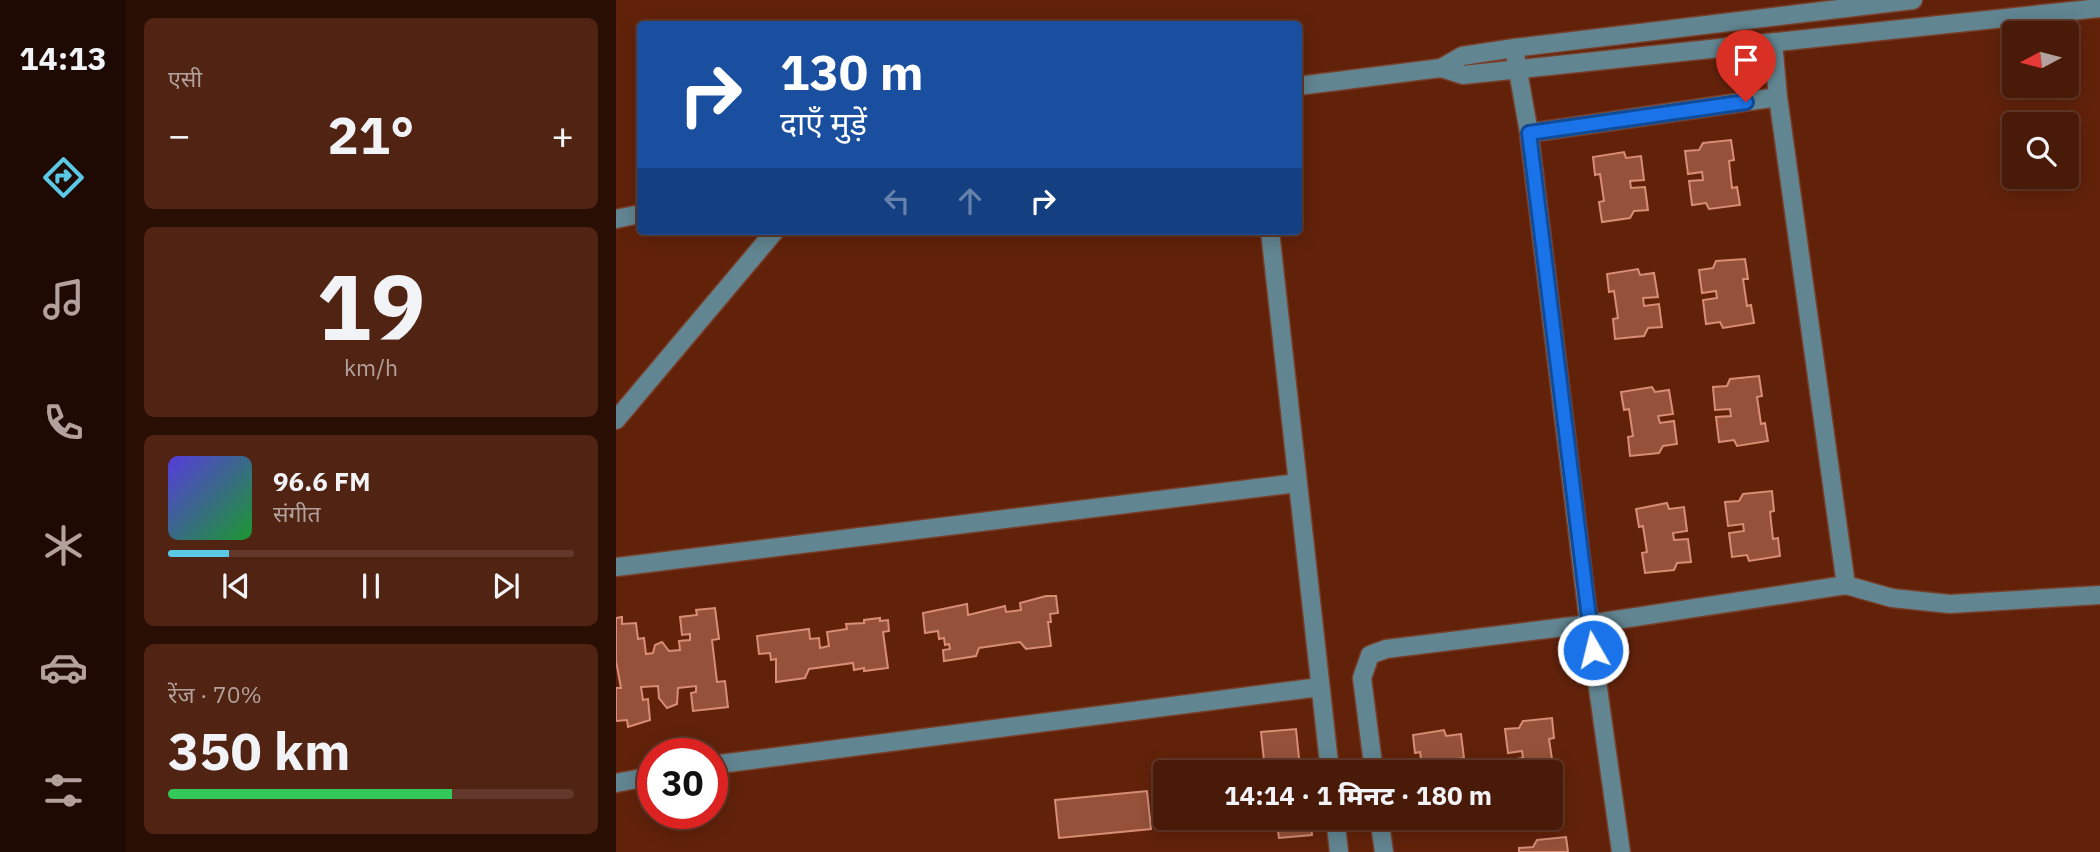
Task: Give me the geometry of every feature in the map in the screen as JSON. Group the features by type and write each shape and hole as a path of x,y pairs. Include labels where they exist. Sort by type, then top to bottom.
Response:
{"street":[{"path":"1302,85 1441,68 1462,56 1514,48 1913,0"},
{"path":"1441,68 1463,75 2100,8"},
{"path":"1773,42 1778,97 1846,585"},
{"path":"1514,48 1529,133 1589,624 1621,852"},
{"path":"1529,133 1778,97"},
{"path":"616,219 637,215"},
{"path":"616,420 772,235"},
{"path":"1270,235 1329,760"},
{"path":"616,567 1297,483"},
{"path":"1373,760 1363,678 1370,655 1386,649 1589,624 1846,585 1892,598 1950,604 2100,596"},
{"path":"728,763 1320,687"},
{"path":"616,783 637,779"},
{"path":"1336,830 1339,852"},
{"path":"1381,830 1384,852"}],"building":[{"path":"1731,140 1734,160 1729,161 1732,188 1737,187 1740,205 1709,209 1706,203 1692,205 1689,181 1703,180 1702,172 1688,174 1685,151 1699,150 1703,143"},
{"path":"1624,152 1626,158 1641,156 1644,180 1630,181 1631,188 1645,187 1648,210 1634,211 1630,218 1602,222 1599,202 1604,201 1600,174 1595,175 1593,157"},
{"path":"1745,259 1748,279 1743,279 1747,306 1751,305 1754,323 1723,328 1720,322 1706,324 1703,300 1717,298 1716,291 1702,293 1699,270 1713,268 1716,261"},
{"path":"1638,269 1640,275 1654,273 1658,297 1643,298 1644,306 1659,304 1662,327 1648,328 1644,336 1615,339 1613,319 1618,318 1614,291 1609,292 1607,274"},
{"path":"1759,376 1762,396 1757,397 1761,424 1765,423 1768,441 1737,446 1734,440 1719,442 1716,417 1731,416 1730,409 1715,410 1713,387 1727,386 1730,379"},
{"path":"1652,387 1655,392 1669,390 1673,414 1658,416 1660,423 1674,421 1677,444 1663,446 1659,453 1630,456 1628,437 1633,436 1629,409 1624,410 1621,392"},
{"path":"1772,491 1774,511 1770,512 1773,539 1778,538 1780,556 1749,561 1747,555 1732,557 1729,533 1744,531 1743,524 1728,526 1725,502 1739,501 1743,494"},
{"path":"1667,503 1669,509 1684,507 1687,531 1673,533 1674,540 1688,539 1691,562 1677,563 1674,570 1645,573 1642,553 1647,552 1643,526 1639,527 1636,509"},
{"path":"1056,596 1058,613 1050,614 1051,622 1048,622 1051,646 1026,649 1020,642 979,648 976,656 944,661 943,650 950,649 949,644 945,645 944,638 939,639 938,631 925,633 923,613 967,604 968,615 1005,606 1006,612 1021,610 1020,603"},
{"path":"715,608 719,639 712,640 717,682 725,681 728,707 693,711 691,693 696,692 696,686 678,688 677,704 667,708 659,698 658,686 641,687 643,700 648,699 650,720 628,727 627,720 616,721 616,688 621,688 616,661 616,618 622,617 622,624 636,623 638,639 644,638 646,654 653,653 655,645 662,642 669,651 680,650 679,641 690,640 690,634 682,635 680,617 697,615 696,610"},
{"path":"880,618 880,621 888,620 889,631 883,632 888,668 854,670 853,663 809,669 805,678 776,682 776,659 771,660 770,653 759,654 757,636 809,629 810,639 819,638 820,648 829,646 827,632 847,629 846,624 864,623 864,620"},
{"path":"1552,718 1554,738 1549,739 1552,760 1509,760 1523,758 1522,751 1508,753 1505,729 1519,728 1523,721"},
{"path":"1296,729 1299,760 1264,760 1261,732"},
{"path":"1444,730 1446,736 1461,734 1464,758 1421,760 1420,752 1415,753 1413,735"},
{"path":"1147,791 1151,829 1059,838 1055,800"},
{"path":"1278,830 1311,830 1312,835 1279,838"},
{"path":"1566,837 1568,852 1519,852 1519,848 1533,847 1537,840"}],"route":[{"path":"1593,650 1529,133 1746,102"}]}
